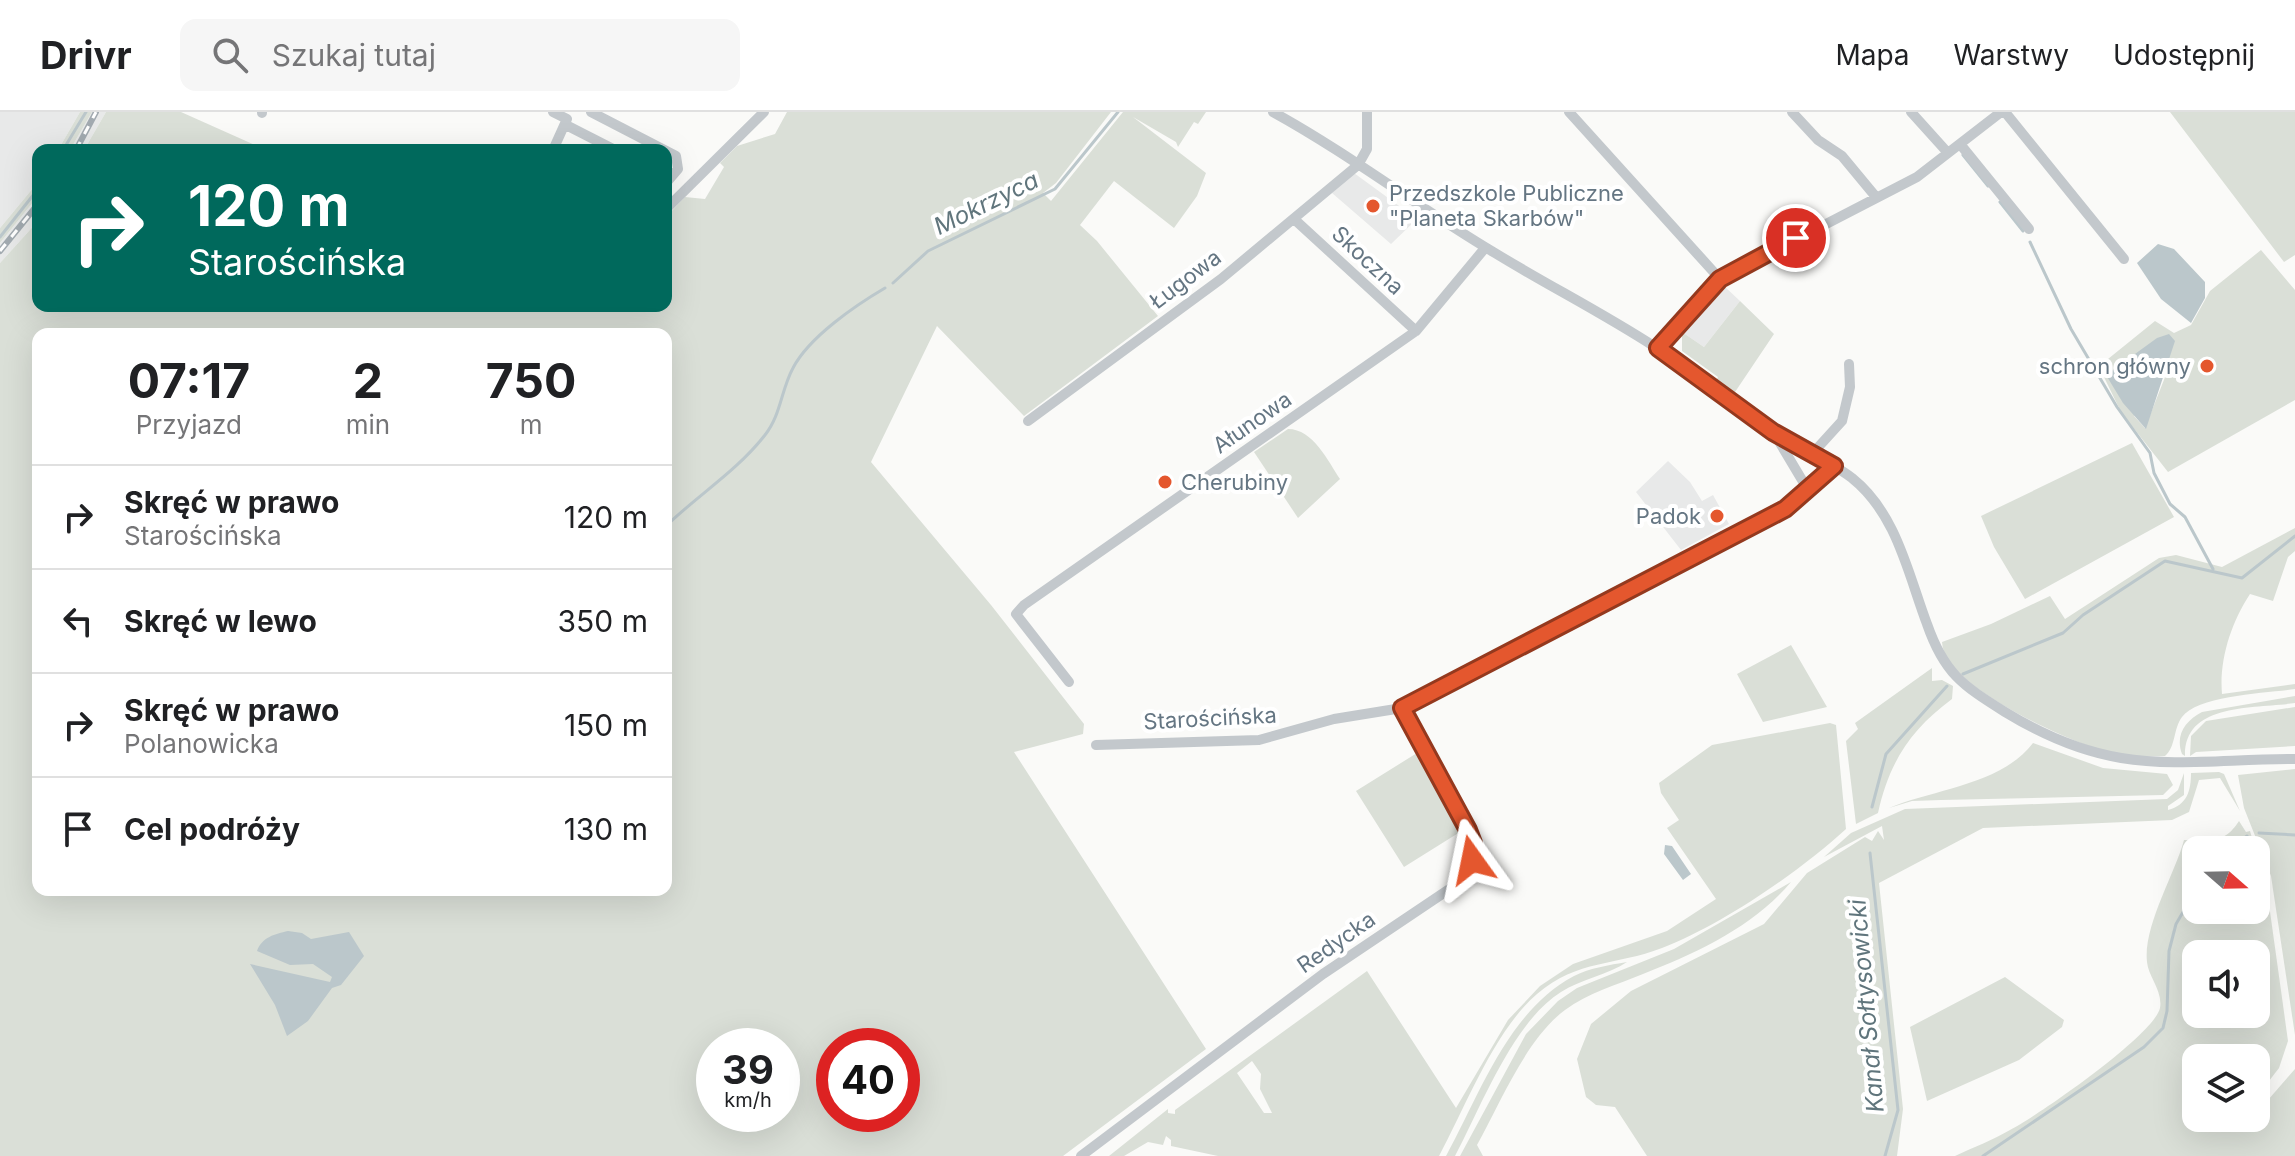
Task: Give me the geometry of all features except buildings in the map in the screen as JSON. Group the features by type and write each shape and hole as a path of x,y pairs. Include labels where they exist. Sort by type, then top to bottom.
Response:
{"street":[{"path":"553,112 606,144"},
{"path":"591,112 653,144"},
{"path":"672,203 764,112"},
{"path":"1273,112 1361,162 1485,248 1658,348 1773,432 1856,481 1885,516 1940,659 1957,681 2005,712 2058,741 2123,761 2175,764 2295,759"},
{"path":"1361,162 1367,147 1367,112"},
{"path":"1569,112 1720,279"},
{"path":"1792,112 1818,140 1842,156 1876,197"},
{"path":"1911,112 1948,153"},
{"path":"1658,348 1720,279 1917,177 2003,112 2124,259"},
{"path":"556,144 568,119"},
{"path":"1960,144 2029,229"},
{"path":"672,154 676,156 678,169 672,174"},
{"name":"Ługowa","path":"1028,421 1221,279 1361,162"},
{"name":"Skoczna","path":"1294,219 1416,331"},
{"name":"Ałunowa","path":"1069,682 1016,614 1024,605 1416,331 1485,248"},
{"path":"1812,454 1842,421 1850,387 1849,364"},
{"path":"1773,432 1808,490"},
{"name":"Starościńska","path":"1096,745 1259,740 1334,719 1402,708 1785,509 1834,466"},
{"name":"Redycka","path":"1081,1156 1323,974 1457,884 1467,872 1473,843 1468,830 1402,708"}],"shaded area":[{"path":"0,112 80,112 61,144 32,144 32,189 0,228"},
{"path":"80,112 92,112 73,144 61,144"},
{"path":"92,112 106,112 87,144 73,144"},
{"path":"106,112 181,112 253,144 87,144"},
{"path":"787,112 1111,112 1056,183 1043,193 1051,201 1123,112 1206,112 1198,124 1194,122 1178,147 1176,142 1133,117 1206,173 1197,196 1174,228 1114,181 1080,225 1097,241 1158,316 1024,416 937,326 871,462 991,605 1084,724 1083,734 1014,752 1206,1049 1063,1156 0,1156 0,263 32,228 32,312 672,312 672,211 685,197 705,199 724,167 720,163 737,146 775,134"},
{"path":"2170,112 2295,112 2295,255 2284,262"},
{"name":"Przedszkole Publiczne \"Planeta Skarbów\"","path":"1354,173 1417,219 1391,244 1332,193"},
{"path":"32,189 32,203 0,243 0,228"},
{"path":"32,203 32,228 0,263 0,243"},
{"path":"2158,244 2174,249 2205,282 2205,298 2191,323 2161,299 2137,263"},
{"path":"2261,250 2295,290 2295,400 2168,472 2121,412 2102,373 2108,359 2155,321 2174,333 2191,325 2210,291","holes":["2171,362 2145,428 2134,416"]},
{"path":"1724,286 1740,301 1704,347 1682,332"},
{"path":"1740,301 1774,334 1733,395 1715,383 1718,377 1682,351 1682,332 1704,347"},
{"path":"2169,334 2175,341 2146,429 2123,403 2106,375 2157,338"},
{"path":"1288,429 1297,430 1312,440 1340,479 1298,518 1254,452"},
{"path":"2132,443 2174,517 2025,599 1994,547 1981,516"},
{"path":"1668,461 1690,482 1702,501 1713,495 1729,524 1681,550 1636,492"},
{"path":"2295,528 2295,551 2288,557 2273,601 2250,594 2237,617 2222,668 2222,694 2295,684 2295,689 2218,700 2190,710 2179,722 2171,748 2165,756 2111,753 2036,723 1962,676 1948,659 1942,642 1991,624 2050,596 2065,619 2159,558 2176,555 2222,567"},
{"path":"1791,645 1827,707 1763,722 1737,674"},
{"path":"1932,668 1932,681 1942,680 1953,686 1952,699 1924,723 1903,749 1888,778 1878,813 1856,824 1846,741 1858,729 1855,723"},
{"path":"2295,696 2295,703 2242,708 2209,717 2196,726 2188,738 2185,756 2182,754 2180,741 2183,729 2202,712"},
{"path":"2295,707 2295,746 2196,752 2190,756 2191,736 2206,721"},
{"path":"1830,723 1836,725 1846,829 1783,879 1709,926 1645,954 1582,969 1537,994 1494,1048 1439,1156 1218,1156 1171,1146 1171,1140 1166,1136 1163,1145 1148,1142 1124,1156 1109,1156 1168,1109 1168,1113 1175,1114 1175,1110 1367,971 1456,1108 1508,1020 1540,986 1573,964 1667,931 1716,899 1667,828 1679,820 1661,793 1659,783 1712,745","holes":["1252,1061 1261,1074 1260,1089 1272,1113 1264,1113 1237,1073"]},
{"path":"2033,743 2103,768 2167,774 2173,785 2163,795 1912,801 1889,808 1985,777 2019,757"},
{"path":"1417,753 1460,832 1404,867 1356,791"},
{"path":"2295,769 2295,1035 2270,873 2270,836 2255,836 2244,808 2238,775"},
{"path":"2184,773 2184,795 2168,806 2168,810 2184,801 2191,773 2224,774 2240,811 2220,778 2199,780 2189,812 2172,820 1983,828 1879,883 1903,1109 1897,1156 1647,1156 1615,1107 1596,1105 1586,1097 1577,1059 1591,1024 1631,991 1764,924 1807,873 1865,837 1872,841 1878,831 1884,840 1882,826 1824,857 1851,833 1905,809 2167,799 2178,790"},
{"path":"2239,821 2251,836 2224,836"},
{"path":"1665,845 1672,846 1691,874 1683,880 1664,854"},
{"path":"2182,847 2182,924 2270,924 2270,912 2288,1041 2279,1068 2270,1080 2270,1044 2182,1044 2182,1132 2270,1132 2270,1098 2295,1069 2295,1156 1955,1156 2025,1122 2118,1055 2153,1020 2160,1002 2148,967 2147,948 2155,917"},
{"path":"1791,882 1759,912 1723,937 1684,957 1593,994 1565,1010 1538,1037 1515,1072 1477,1145 1483,1156 1460,1156 1526,1034 1558,1001 1577,988 1674,949"},
{"path":"288,931 302,933 311,939 349,932 364,956 341,985 332,988 308,1021 287,1036 275,1005 250,964 330,982 332,977 313,964 290,965 257,951 266,939"},
{"path":"1627,962 1561,992 1528,1023 1500,1067 1455,1156 1446,1156 1498,1056 1531,1010 1551,991 1574,976"},
{"path":"2005,977 2064,1020 2062,1027 2019,1060 1927,1101 1910,1027"}],"waterway":[{"path":"67,144 86,112"},
{"name":"Mokrzyca","path":"893,283 928,251 1055,189 1118,112"},
{"path":"1963,155 1988,186"},
{"path":"0,237 32,197"},
{"path":"2000,202 2023,231"},
{"path":"2030,242 2071,329 2117,407 2150,453 2154,473 2170,504 2185,517 2213,569"},
{"name":"Mokrzyca","path":"672,521 742,460 765,435 793,368 810,345 847,313 885,288"},
{"name":"Kanał Sołtysowicki","path":"1963,674 2063,633 2083,615 2165,561 2242,578 2295,536"},
{"name":"Kanał Sołtysowicki","path":"1872,807 1886,754 1947,686"},
{"path":"2259,833 2295,835"},
{"name":"Kanał Sołtysowicki","path":"1870,853 1898,1110 1885,1156"},
{"path":"1983,1156 2144,1047 2163,1028 2167,1011 2169,951 2182,914"}],"railway":[{"path":"79,144 96,112"},
{"path":"0,251 32,211"}],"place":[{"name":"Przedszkole Publiczne \"Planeta Skarbów\"","path":"1373,206"},
{"name":"schron główny","path":"2207,366"},
{"name":"Cherubiny","path":"1165,482"},
{"name":"Padok","path":"1717,516"}],"route":[{"path":"1472,860 1473,843 1468,830 1402,708 1633,585 1785,509 1834,466 1773,432 1658,348 1720,279 1796,238"}]}
